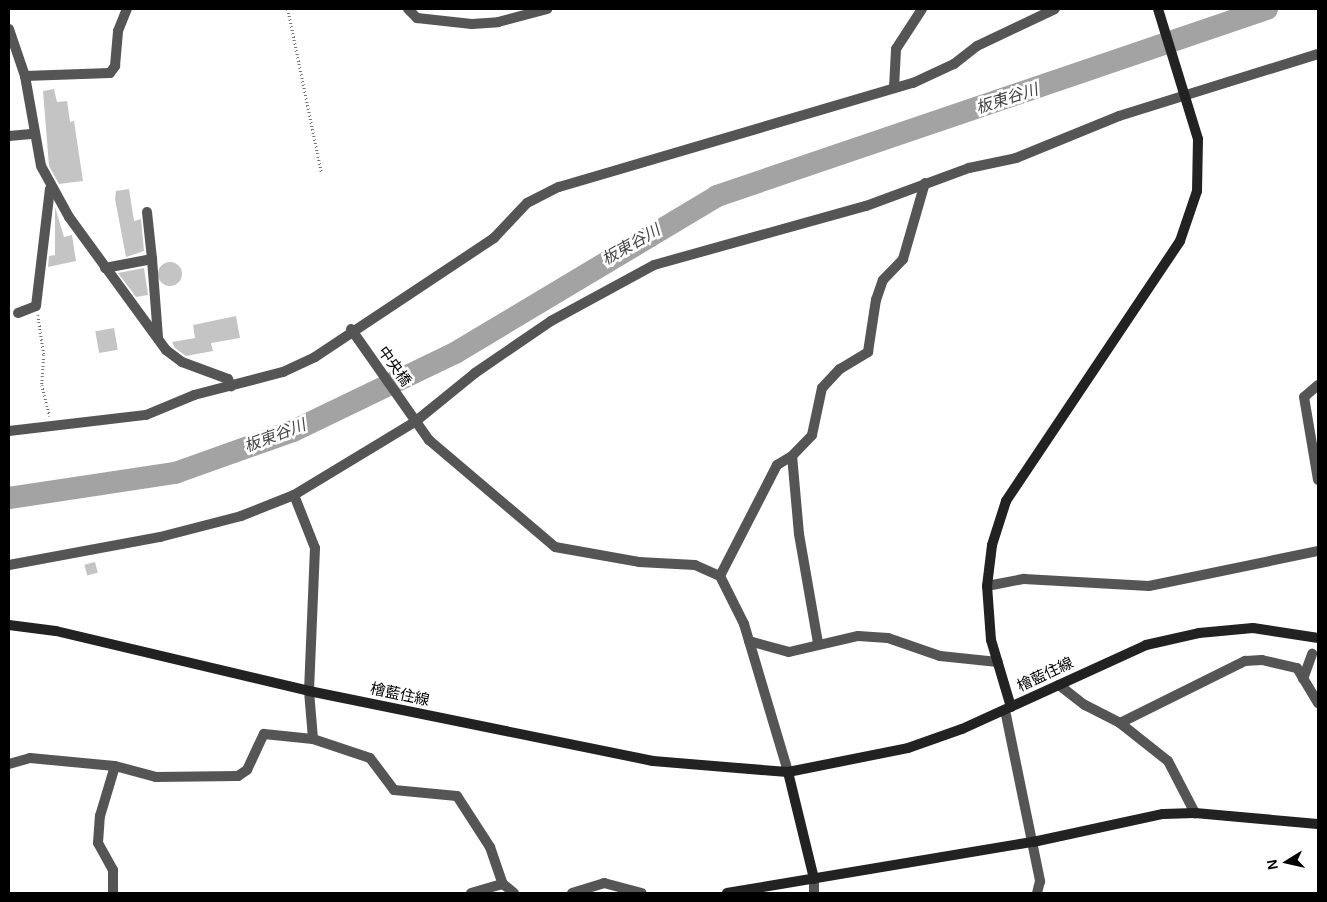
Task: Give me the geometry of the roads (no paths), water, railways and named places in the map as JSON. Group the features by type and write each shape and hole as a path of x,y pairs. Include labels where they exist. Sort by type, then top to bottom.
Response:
{"main road":[{"path":"1008,708 998,662 987,586 992,545 1006,501 1180,240 1197,191 1198,139 1188,97 1158,9"},
{"name":"檜藍住線","path":"9,625 56,631 309,691 653,761 788,772 908,748 1008,708 1146,645 1198,633 1253,628 1318,638"},
{"path":"788,772 814,879"},
{"path":"727,893 1033,842 1163,814 1195,813 1318,824"}],"street":[{"path":"25,76 110,73 115,66 118,31 128,9"},
{"path":"408,9 418,18 472,24 498,22 547,9"},
{"path":"894,88 896,49 922,9"},
{"path":"9,431 53,428 146,415 194,395 283,372 315,356 353,333 494,238 527,202 559,187 894,88 954,64 977,46 1055,9"},
{"path":"9,29 25,76 34,134 50,188 158,340 182,362 228,379 231,386"},
{"path":"9,565 160,537 241,516 294,495 414,417 551,321 654,265 866,206 925,183 1016,158 1119,116 1188,97 1318,54"},
{"path":"9,136 34,134"},
{"path":"788,772 749,641 731,591 720,576 777,465 792,456 812,435 822,388 840,369 868,352 876,300 883,280 903,259 925,183"},
{"path":"18,313 36,306 50,188"},
{"path":"147,212 158,340"},
{"path":"106,268 152,259"},
{"name":"中央橋","path":"353,333 429,440 555,547 639,562 695,565 720,576"},
{"path":"1318,385 1304,397 1318,480"},
{"path":"792,456 798,534 818,643"},
{"path":"294,495 315,548 309,691 313,739"},
{"path":"987,586 1024,579 1148,586 1318,551"},
{"path":"749,641 789,652 818,643 858,636 888,638 940,656 998,662"},
{"path":"1303,679 1312,654"},
{"path":"1120,723 1245,661 1262,660 1297,668 1318,703"},
{"path":"1059,685 1085,706 1120,723 1168,761 1195,813"},
{"path":"1008,708 1040,880 1037,893"},
{"path":"9,764 30,758 115,766 156,777 238,776 247,770 264,734 313,739 370,758 394,790 456,796 490,846 503,884 514,893"},
{"path":"113,893 113,870 98,844 100,816 115,766"},
{"path":"814,879 814,893"},
{"path":"572,893 604,883 642,893"},
{"path":"470,893 503,884"}],"waterway":[{"name":"板東谷川","path":"9,498 175,473 293,431 455,353 717,196 1267,9"}]}
